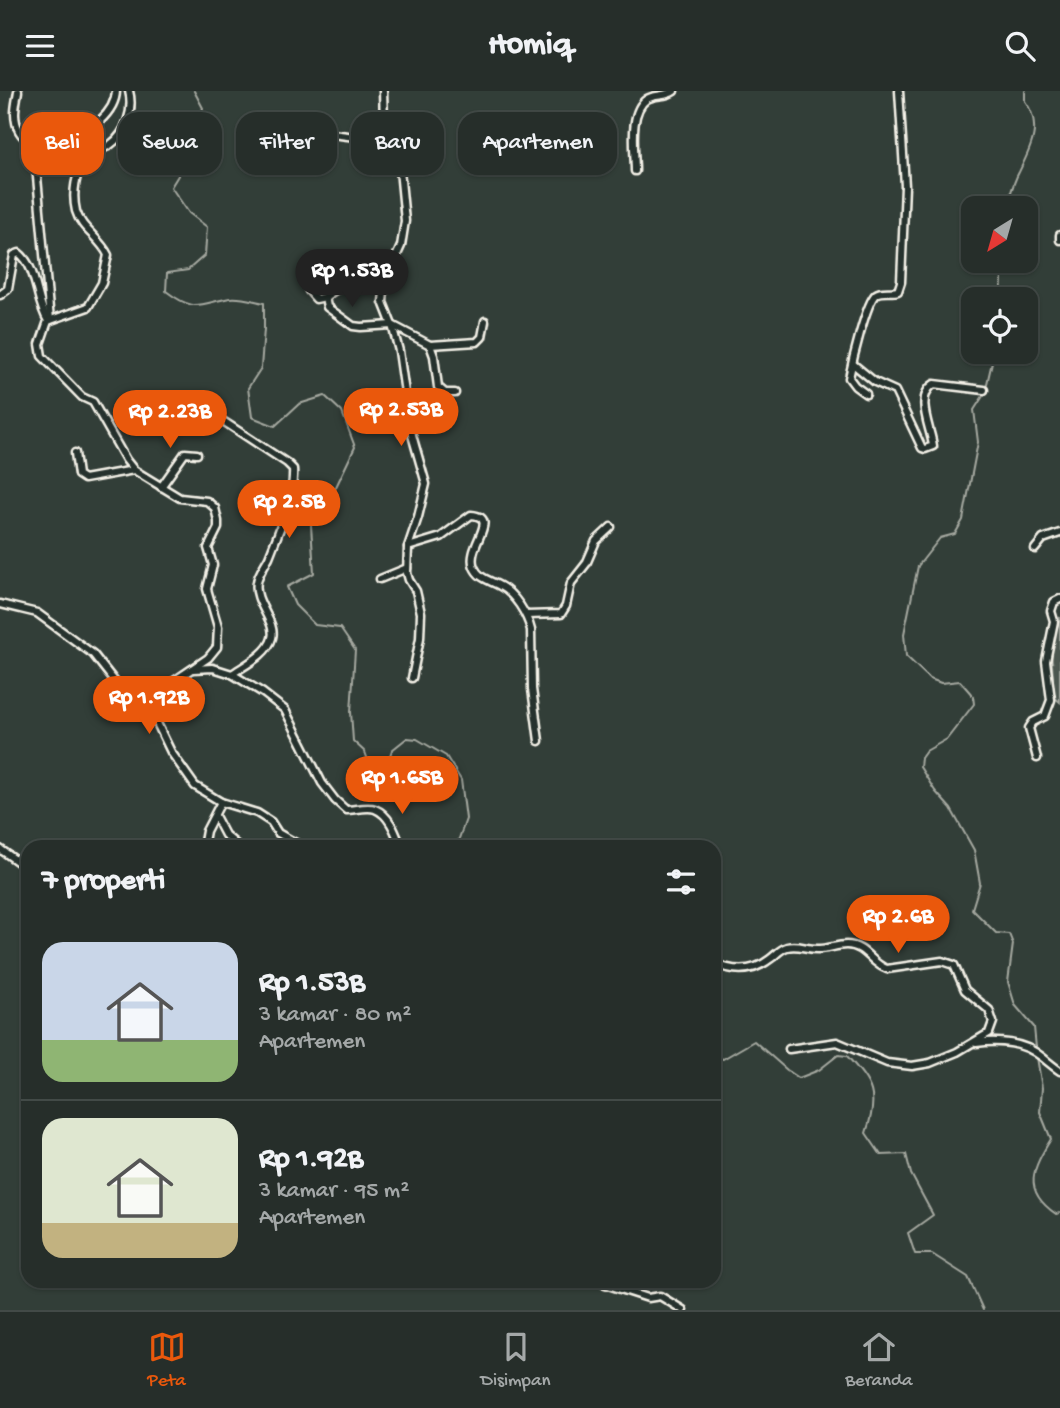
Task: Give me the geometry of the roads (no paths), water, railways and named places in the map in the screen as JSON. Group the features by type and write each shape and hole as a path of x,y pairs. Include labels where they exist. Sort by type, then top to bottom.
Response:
{"street":[{"path":"18,91 15,113 21,132"},
{"path":"104,114 114,101 116,91"},
{"path":"49,321 88,307 102,283 108,255 77,215 77,177 88,156 108,146 118,137 132,103 129,91"},
{"path":"383,91 384,112"},
{"path":"635,171 635,126 638,109 648,98 674,91"},
{"path":"866,394 850,381 861,329 874,295 880,292 894,293 900,287 905,186 899,91"},
{"path":"37,175 49,321 40,344 41,356 82,397 93,402 134,470 180,498 207,501 215,508 217,515 218,528 208,548 213,565 207,589 217,621 218,644 208,658 142,707"},
{"path":"400,175 405,221 401,246 383,290 383,302 399,351 410,428 425,484 408,547 409,580 416,591 421,613 420,638 412,678"},
{"path":"0,295 8,289 14,255 19,253 29,264 41,309 49,321"},
{"path":"308,279 312,296 316,299 337,289 367,283"},
{"path":"325,297 329,310 353,326 392,325 430,345 477,342 482,337 485,320"},
{"path":"430,345 438,387 445,393 454,393"},
{"path":"853,364 875,382 895,391 922,448 925,449 933,446 925,409 926,394 930,386 934,384 984,390"},
{"path":"223,421 287,463 294,473 286,506 257,582 262,609 273,629 272,639 258,656 232,674"},
{"path":"75,453 78,475 83,479 134,470"},
{"path":"160,487 185,453 197,454"},
{"path":"408,547 441,537 470,515 480,516 486,524 474,548 472,559 480,576 505,588 526,615 531,630 533,698 539,741"},
{"path":"526,615 561,614 566,606 571,583 586,564 596,541 611,527"},
{"path":"1035,549 1043,540 1060,533"},
{"path":"380,579 407,568"},
{"path":"1037,758 1029,727 1045,716 1051,700 1046,661 1054,621 1051,611 1055,602 1060,599"},
{"path":"0,604 34,612 93,654 119,687 149,711 157,721 171,752 190,781 221,802 257,813 271,822 278,833 290,840"},
{"path":"191,669 213,668 232,674 263,693 285,711 322,783 340,806 346,810 373,808 384,815 394,828 398,840"},
{"path":"204,840 221,802"},
{"path":"215,816 225,835 231,840"},
{"path":"0,849 21,864"},
{"path":"721,966 742,971 762,964 786,947 804,946 818,949 845,945 859,947 883,969 950,962 957,969 965,990 991,1014 993,1022 991,1030 974,1043 942,1059 912,1066 887,1063 837,1042 789,1049"},
{"path":"974,1043 997,1041 1016,1045 1041,1056 1060,1071"},
{"path":"617,1288 648,1298 660,1296 680,1309"}],"waterway":[{"path":"194,91 203,108 191,138 185,164 171,187 189,213 207,227 205,255 188,270 167,273 166,291 184,302 197,305 234,298 264,303 261,368 248,388 252,417 275,426 299,404 325,396 342,412 355,447 335,489 311,525 314,573 287,587 295,605 315,625 340,628 355,650 351,712 353,741 365,752 371,768 383,774 392,750 407,738 417,739 446,756 461,780 466,819 458,840"},
{"path":"1010,196 1033,137 1033,119 1025,101 1025,91"},
{"path":"1000,273 1002,287"},
{"path":"986,388 992,364"},
{"path":"985,393 974,410 978,442 963,520 955,534 940,538 918,566 904,634 906,656 930,679 941,683 960,681 973,696 974,704 947,739 926,751 921,758 920,767 935,791 951,809 974,850 980,883 972,909 996,933 1009,934 1013,944 1008,982 1015,1005 1034,1027 1036,1048"},
{"path":"721,1058 754,1041 799,1078 819,1070 838,1055 847,1056 863,1075 871,1091 872,1109 866,1133 881,1155 906,1154 911,1174 933,1215 908,1233 915,1254 932,1254 968,1277 983,1310"},
{"path":"1037,1057 1042,1088 1040,1112 1051,1139 1035,1169 1034,1187 1045,1205 1056,1214 1060,1213"}]}
